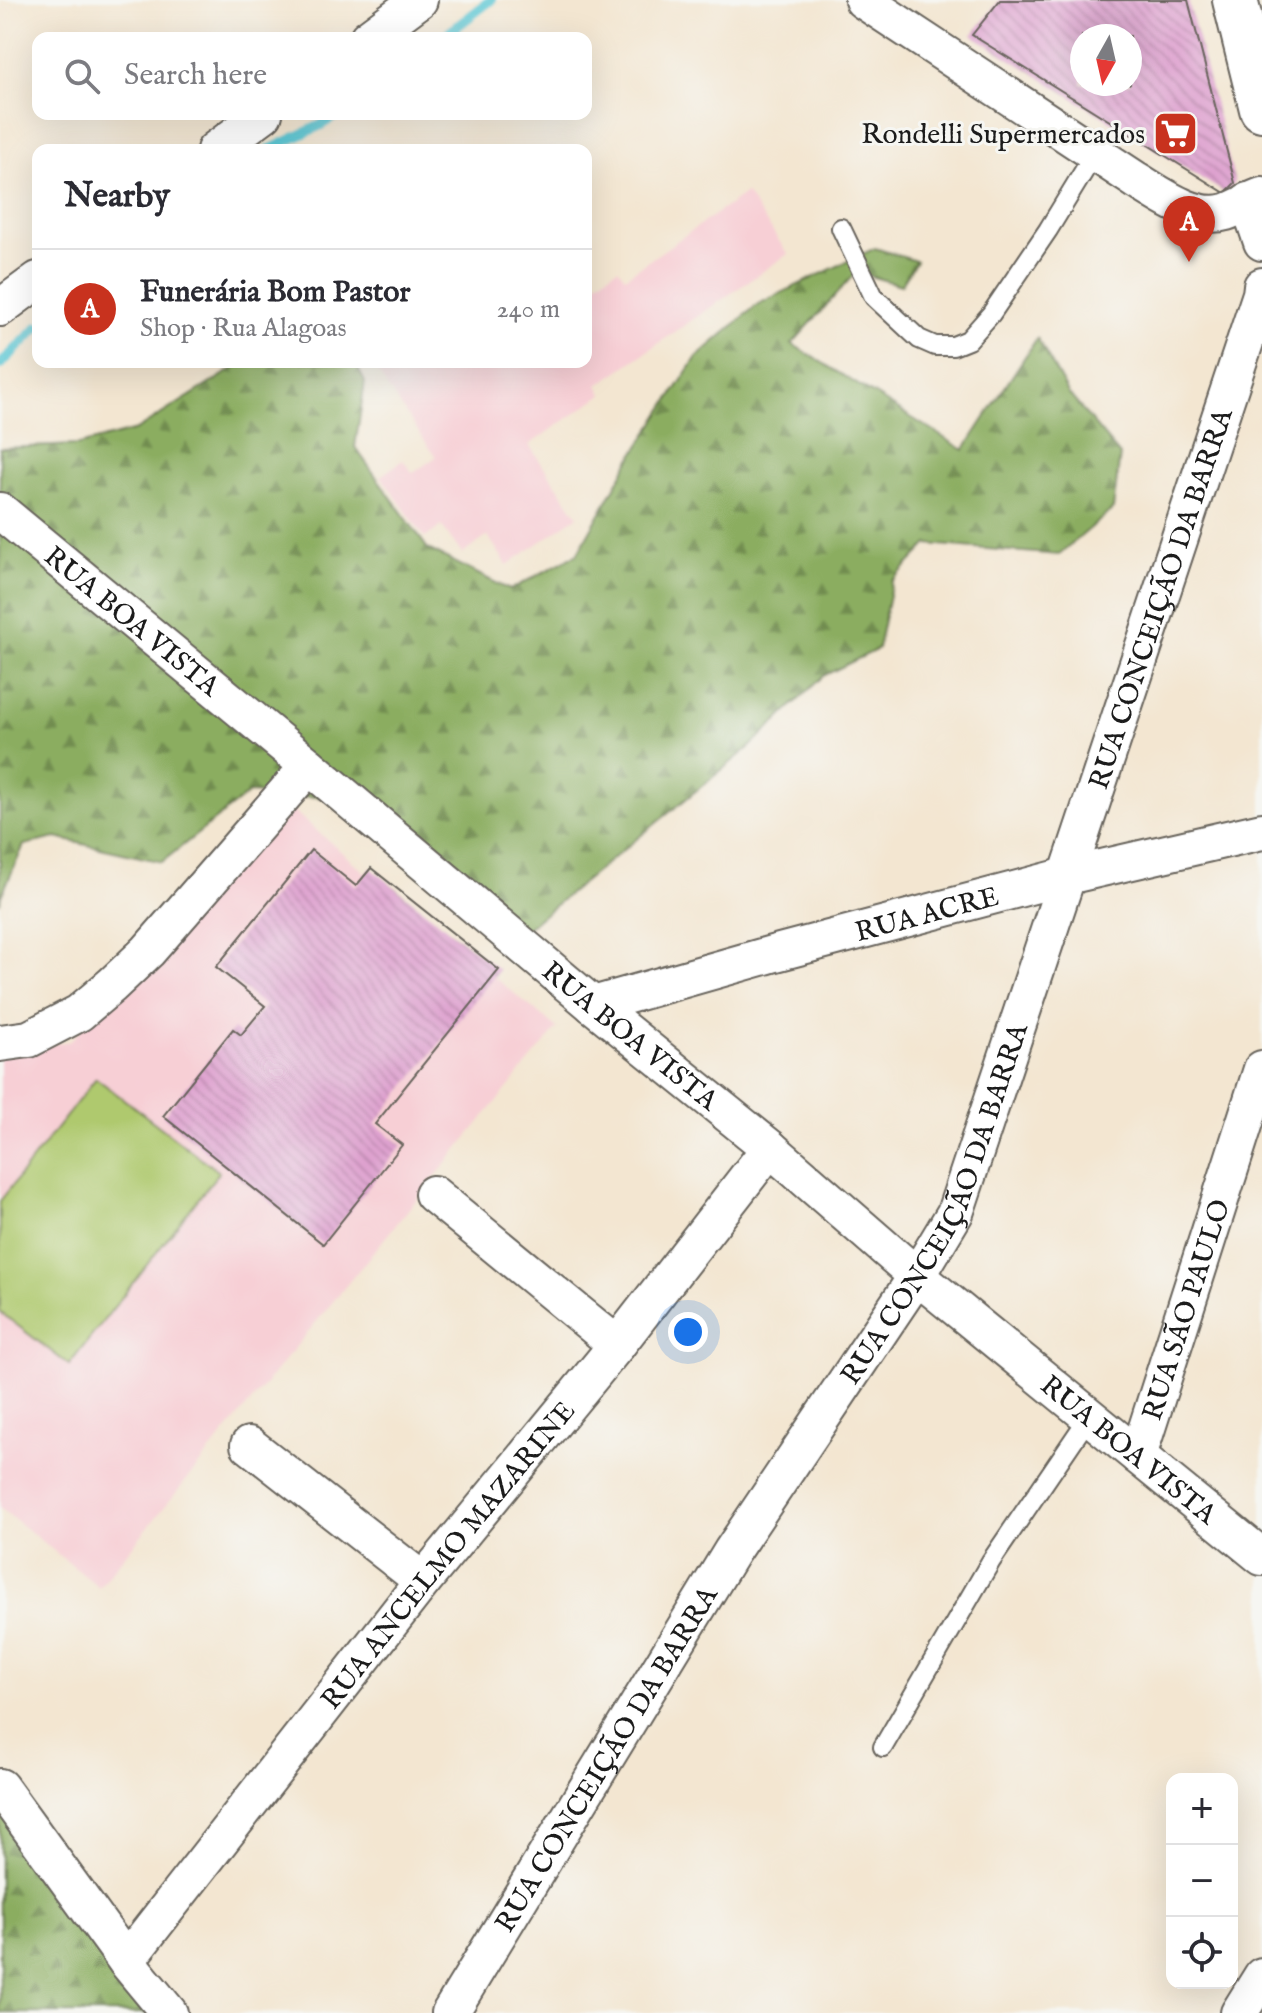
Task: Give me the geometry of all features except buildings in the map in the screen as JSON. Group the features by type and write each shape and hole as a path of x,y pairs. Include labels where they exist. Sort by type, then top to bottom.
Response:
{"main road":[{"path":"1235,0 1262,109"}],"street":[{"path":"376,32 419,0"},
{"path":"863,0 1161,195 1195,211 1211,213 1226,212 1255,198 1262,242"},
{"path":"223,144 256,120"},
{"path":"0,308 32,284"},
{"name":"RUA CONCEIÇÃO DA BARRA","path":"450,2013 732,1551 917,1276 955,1213 1259,304"},
{"name":"RUA BOA VISTA","path":"0,511 593,1005 770,1148 917,1276 1262,1557"},
{"path":"0,1043 29,1039 79,1013 112,985 148,951 309,766"},
{"name":"RUA ACRE","path":"593,1005 1067,876 1262,831"},
{"name":"RUA SÃO PAULO","path":"1138,1456 1262,1069"},
{"name":"RUA ANCELMO MAZARINE","path":"126,1961 423,1581 617,1345 770,1148"},
{"path":"433,1194 617,1345"},
{"path":"249,1445 423,1581"},
{"path":"0,1787 126,1961 169,2013"},
{"path":"1239,2013 1262,1976"}],"lane":[{"path":"841,228 874,297 919,339 935,346 953,346 968,340 991,314 1095,153"},
{"path":"883,1747 991,1561 1089,1417"}],"shaded area":[{"path":"746,193 788,254 598,385 603,394 529,445 578,516 507,565 488,536 462,554 442,526 425,538 381,476 403,460 413,473 436,457 374,368 592,368 592,286 618,268 625,277"},
{"path":"290,808 557,1028 99,1587 0,1508 0,1053 70,1041"}],"green space":[{"path":"875,248 916,261 901,285 856,272 792,344 964,450 1037,338 1068,393 1120,455 1113,509 1059,555 928,544 892,581 878,649 823,676 750,747 511,941 334,798 249,793 162,862 56,838 24,845 0,904 0,448 79,445 136,430 234,368 358,368 365,382 355,447 428,549 510,590 577,554 630,460 697,357 758,304"},
{"path":"96,1078 219,1172 69,1365 0,1312 0,1201"},
{"path":"0,1790 73,1922 150,2013 0,2013"}],"waterway":[{"path":"450,32 491,0"},
{"path":"281,144 329,120"},
{"path":"0,365 32,333"}],"place":[{"name":"Rondelli Supermercados","path":"1176,133"},
{"name":"Funerária Bom Pastor","path":"1189,262"}]}
